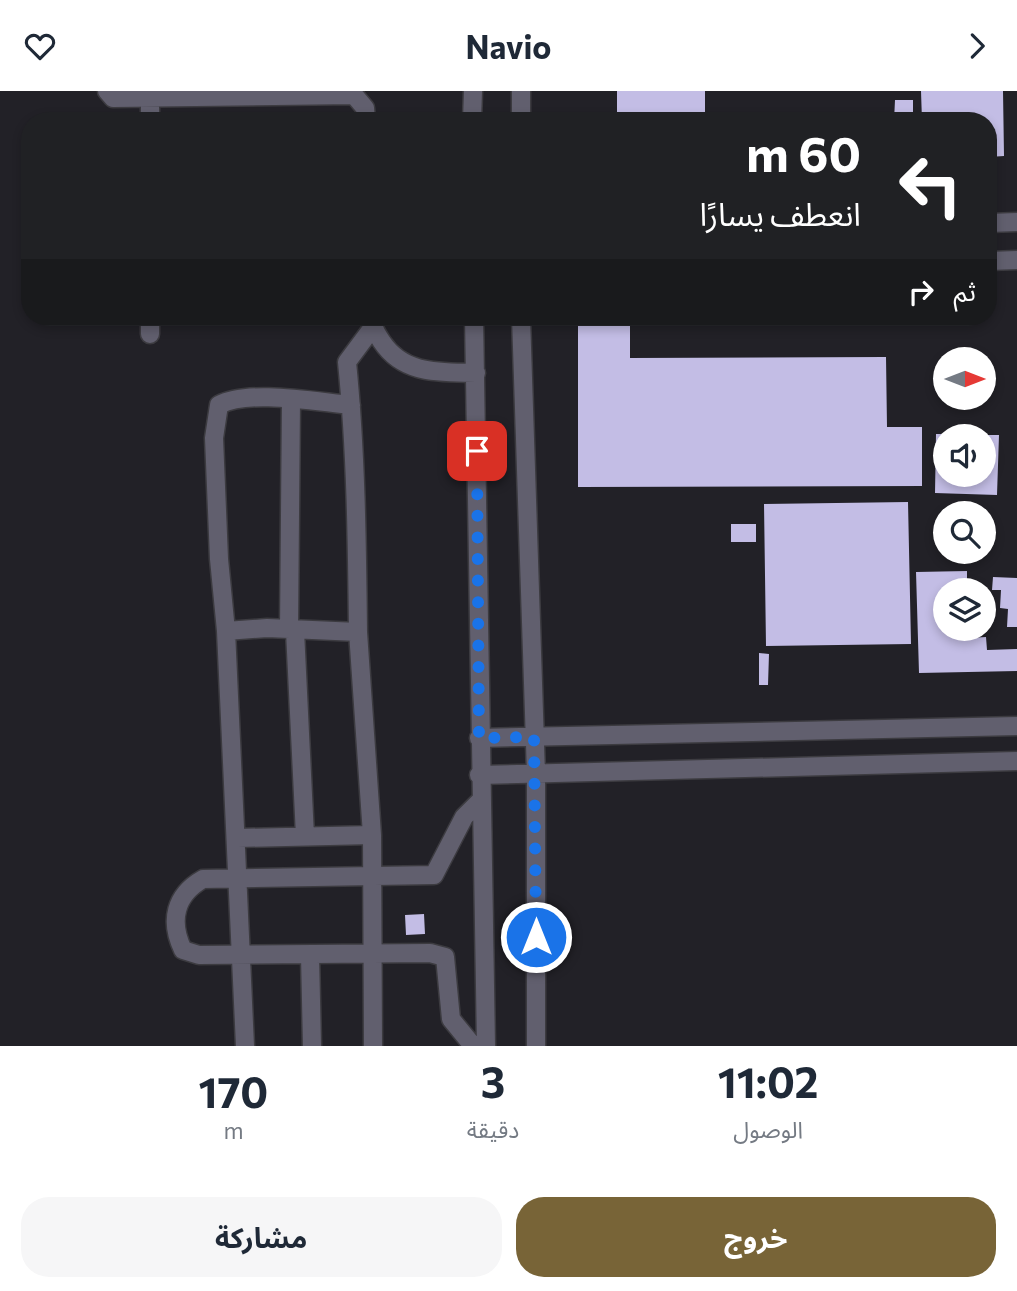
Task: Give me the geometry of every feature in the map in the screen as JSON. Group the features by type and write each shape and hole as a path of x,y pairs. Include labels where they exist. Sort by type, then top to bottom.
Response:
{"street":[{"path":"107,91 113,98 354,95 365,112"},
{"path":"472,112 473,91"},
{"path":"521,91 521,112"},
{"path":"150,97 150,112"},
{"path":"997,223 1017,222"},
{"path":"997,261 1017,260"},
{"path":"370,326 348,362 358,632 372,835 373,1046"},
{"path":"374,326 391,356 422,372 476,373"},
{"path":"474,326 486,1046"},
{"path":"522,326 536,774 537,1046"},
{"path":"245,1046 238,838 219,559 215,415 219,405 229,399 351,405"},
{"path":"291,400 292,630 305,836"},
{"path":"226,631 358,632"},
{"path":"479,738 1017,726"},
{"path":"480,775 1017,761"},
{"path":"474,1046 451,1019 445,957 430,953 199,955 183,950 175,933 175,910 186,888 203,879 434,875 464,817 481,800"},
{"path":"238,838 372,835"},
{"path":"310,955 312,1046"}],"building":[{"path":"617,91 705,91 705,112 617,112"},
{"path":"921,91 1003,91 1004,156 997,156 997,112 922,112"},
{"path":"895,100 913,100 913,112 894,112"},
{"path":"578,326 630,326 630,358 886,357 887,427 922,427 922,486 578,487"},
{"path":"996,435 999,435 997,495 935,493 935,487 996,487"},
{"path":"908,502 911,644 766,646 764,504"},
{"path":"731,524 756,524 756,542 731,542"},
{"path":"967,571 967,578 933,578 933,641 986,641 987,650 1017,649 1017,671 919,673 916,572"},
{"path":"993,577 1017,578 1017,627 1007,627 1008,609 1000,608 1001,590 996,590 996,578"},
{"path":"759,653 769,654 768,685 759,685"},
{"path":"424,914 425,934 406,935 405,915"}],"route":[{"path":"477,451 479,738 534,737 536,937"}]}
